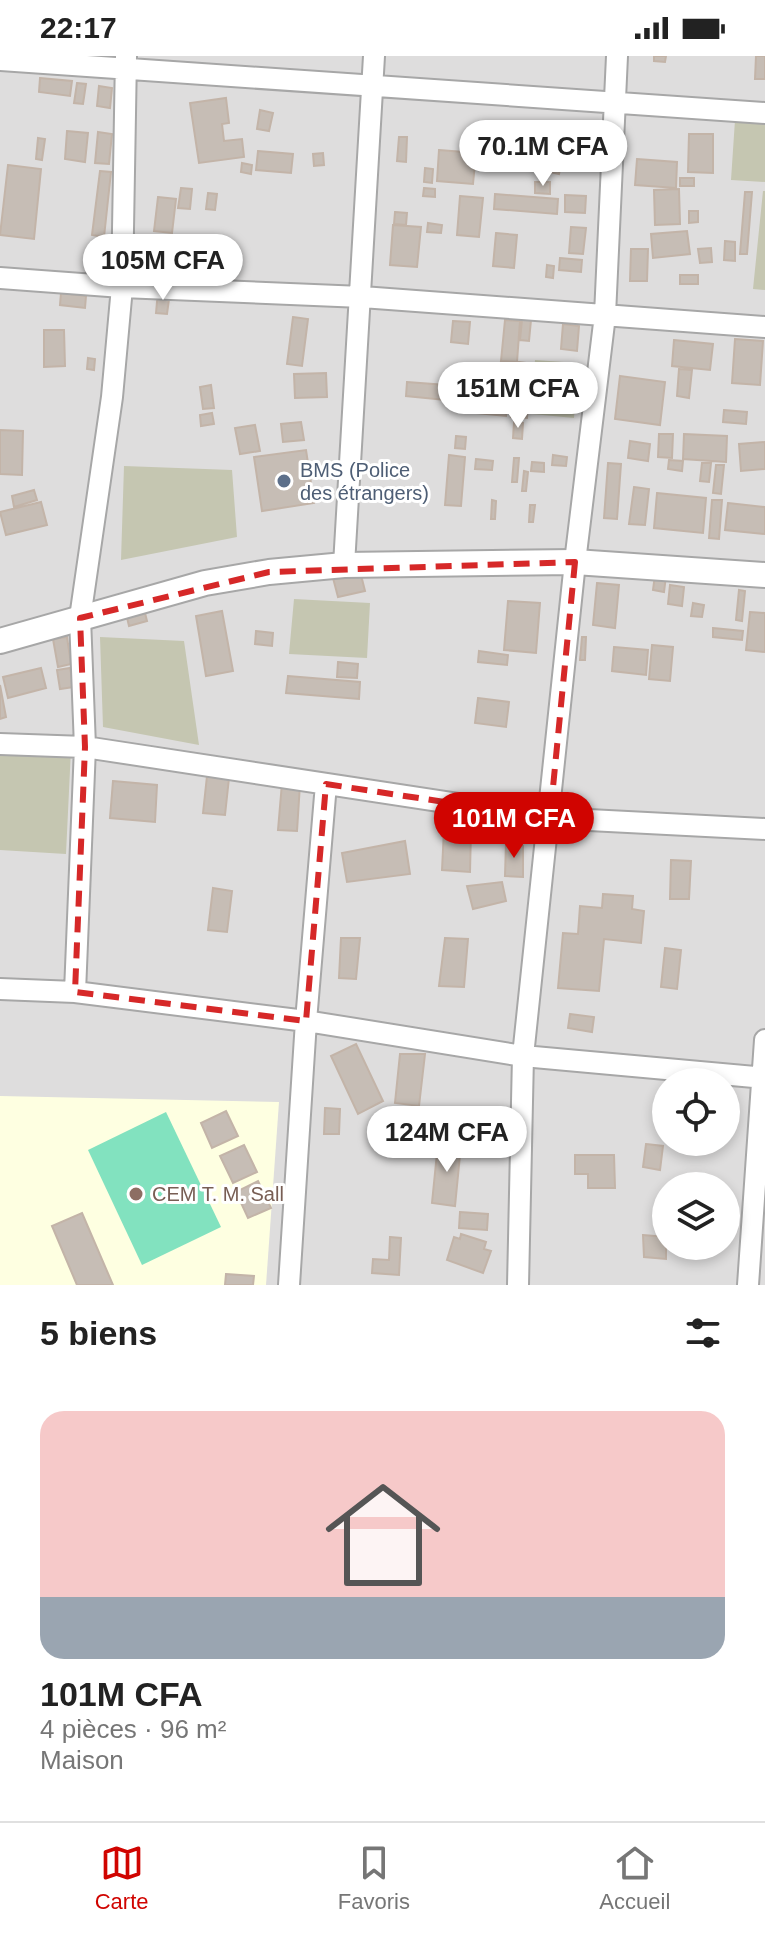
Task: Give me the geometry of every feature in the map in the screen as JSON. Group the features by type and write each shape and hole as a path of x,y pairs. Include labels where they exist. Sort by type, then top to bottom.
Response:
{"street":[{"path":"344,565 374,56"},
{"path":"518,1285 523,1056 575,562 605,315 617,56"},
{"path":"0,60 126,63 372,87 765,113"},
{"path":"75,992 85,747 80,618 112,397 122,287 126,63"},
{"path":"0,278 122,287 362,297 765,327"},
{"path":"0,641 205,583 269,572 344,565 575,562 765,575"},
{"path":"0,744 85,747 550,818 765,829"},
{"path":"289,1285 306,1021 326,784"},
{"path":"0,989 75,992 306,1021 523,1056 763,1078"},
{"path":"748,1285 765,1040"}],"highlighted area":[{"path":"575,562 550,818 326,784 306,1021 75,992 85,747 80,618 269,572"}],"shaded area":[{"path":"0,56 765,56 765,1285 0,1285"},
{"path":"735,120 765,123 765,182 731,180"},
{"path":"765,191 765,290 753,289"},
{"path":"535,360 578,363 574,418 532,414"},
{"path":"124,466 232,470 237,537 121,560"},
{"path":"294,599 370,603 367,658 289,654"},
{"path":"100,637 184,641 199,745 103,727"},
{"path":"0,745 71,749 66,854 0,850"},
{"name":"CEM T. M. Sall","path":"0,1096 279,1102 266,1285 0,1285"}],"green space":[{"path":"166,1112 221,1227 142,1265 88,1150"}],"building":[{"path":"654,56 666,56 665,62 654,61"},
{"path":"756,56 765,56 765,79 755,79"},
{"path":"40,78 72,81 70,96 39,92"},
{"path":"77,83 86,84 83,104 74,103"},
{"path":"99,86 112,88 110,108 97,106"},
{"path":"226,98 229,123 222,124 224,141 242,139 244,157 199,163 190,103"},
{"path":"260,110 273,113 269,131 257,129"},
{"path":"572,122 592,122 592,133 572,133"},
{"path":"67,131 88,133 85,162 65,159"},
{"path":"98,132 112,134 109,164 95,163"},
{"path":"689,134 713,134 713,173 688,172"},
{"path":"572,136 585,136 585,150 571,149"},
{"path":"399,137 407,137 406,162 397,161"},
{"path":"38,138 45,139 42,160 36,159"},
{"path":"532,148 563,155 559,174 527,167"},
{"path":"439,150 476,153 473,184 437,181"},
{"path":"258,151 293,154 291,173 256,170"},
{"path":"323,153 324,165 314,166 313,154"},
{"path":"637,159 677,162 676,188 635,185"},
{"path":"242,163 252,165 251,174 241,172"},
{"path":"8,165 41,169 34,239 0,235"},
{"path":"425,168 433,169 432,183 424,182"},
{"path":"100,171 111,172 104,237 92,235"},
{"path":"680,178 694,178 694,186 680,186"},
{"path":"535,182 550,182 550,194 535,193"},
{"path":"181,188 192,189 190,209 178,208"},
{"path":"424,188 435,189 435,197 423,196"},
{"path":"679,189 680,224 655,225 654,190"},
{"path":"745,192 752,192 747,254 740,254"},
{"path":"208,193 217,194 215,210 206,209"},
{"path":"495,194 558,199 557,214 494,209"},
{"path":"565,195 586,196 585,213 565,212"},
{"path":"460,196 483,198 479,237 457,235"},
{"path":"158,197 176,199 172,233 154,231"},
{"path":"689,211 698,211 698,222 689,223"},
{"path":"395,212 407,213 406,225 394,224"},
{"path":"428,223 442,225 441,233 427,232"},
{"path":"393,225 421,227 417,267 390,265"},
{"path":"571,227 586,228 583,254 569,253"},
{"path":"687,231 690,254 653,258 651,234"},
{"path":"496,233 517,235 514,268 493,266"},
{"path":"725,241 735,242 735,261 724,260"},
{"path":"711,248 712,262 700,263 698,249"},
{"path":"631,249 648,249 647,281 630,281"},
{"path":"560,258 582,260 581,272 559,270"},
{"path":"547,265 554,266 553,278 546,277"},
{"path":"680,275 698,275 698,284 680,284"},
{"path":"158,291 170,292 167,314 156,313"},
{"path":"61,293 86,296 85,308 60,305"},
{"path":"293,317 308,319 302,366 287,364"},
{"path":"505,320 520,321 517,362 501,361"},
{"path":"522,320 531,320 529,341 520,340"},
{"path":"453,321 470,322 468,344 451,342"},
{"path":"563,324 579,326 577,351 561,349"},
{"path":"44,330 64,330 65,366 44,367"},
{"path":"735,339 763,341 760,385 732,383"},
{"path":"674,340 713,344 710,370 672,366"},
{"path":"88,358 95,359 94,370 87,369"},
{"path":"519,362 527,363 526,374 518,373"},
{"path":"679,369 692,370 689,398 677,396"},
{"path":"326,373 327,397 295,398 294,374"},
{"path":"480,374 509,377 506,416 477,413"},
{"path":"620,376 665,382 660,425 615,419"},
{"path":"407,382 446,385 445,400 406,396"},
{"path":"211,385 214,408 203,409 200,387"},
{"path":"512,392 529,393 528,397 512,396"},
{"path":"513,401 528,402 527,418 511,417"},
{"path":"724,410 747,412 746,424 723,422"},
{"path":"212,413 214,424 201,426 200,415"},
{"path":"301,422 304,440 283,442 281,424"},
{"path":"514,422 523,423 522,439 513,438"},
{"path":"255,425 260,451 240,454 235,428"},
{"path":"0,430 23,431 22,475 0,474"},
{"path":"659,434 673,434 672,458 658,457"},
{"path":"684,434 727,436 726,462 683,459"},
{"path":"456,436 466,437 465,449 455,448"},
{"path":"630,441 650,444 648,461 628,458"},
{"path":"765,442 765,469 741,471 739,444"},
{"path":"306,450 314,503 262,511 254,457"},
{"path":"449,455 465,457 461,506 445,505"},
{"path":"553,455 567,457 566,466 552,465"},
{"path":"514,458 519,458 517,482 512,482"},
{"path":"476,459 493,461 492,470 475,469"},
{"path":"669,460 683,461 682,471 668,469"},
{"path":"532,462 544,463 544,472 531,471"},
{"path":"608,463 621,464 617,519 604,518"},
{"path":"702,463 711,463 709,482 700,481"},
{"path":"716,465 724,465 721,494 713,493"},
{"path":"524,471 528,472 526,491 522,491"},
{"path":"634,487 649,489 645,525 629,524"},
{"path":"34,490 37,500 14,507 12,496"},
{"path":"657,493 706,498 703,533 654,528"},
{"path":"492,500 496,501 495,519 491,519"},
{"path":"712,500 722,500 719,539 709,538"},
{"path":"41,502 47,525 6,535 0,512"},
{"path":"728,503 765,507 765,534 725,530"},
{"path":"530,505 535,505 533,522 529,522"},
{"path":"360,571 365,591 338,597 333,578"},
{"path":"655,575 666,576 664,592 653,590"},
{"path":"597,583 619,585 615,628 593,625"},
{"path":"670,585 684,587 682,606 668,604"},
{"path":"739,590 745,591 742,621 736,620"},
{"path":"508,601 540,603 536,653 504,650"},
{"path":"693,603 704,605 702,617 691,616"},
{"path":"143,605 147,621 129,626 125,609"},
{"path":"222,611 233,671 206,676 196,616"},
{"path":"750,612 765,613 765,652 746,650"},
{"path":"713,628 743,631 742,640 713,637"},
{"path":"256,631 273,633 272,646 255,644"},
{"path":"67,637 71,664 58,667 53,639"},
{"path":"582,637 586,637 585,660 580,660"},
{"path":"652,645 673,647 670,681 649,679"},
{"path":"614,647 648,650 646,675 612,671"},
{"path":"479,651 508,655 507,665 478,662"},
{"path":"338,662 358,664 357,678 337,677"},
{"path":"41,668 46,688 8,698 3,677"},
{"path":"70,668 74,687 60,689 57,670"},
{"path":"288,676 360,682 359,699 286,693"},
{"path":"0,685 6,717 0,719"},
{"path":"478,698 509,702 506,727 475,723"},
{"path":"207,776 229,778 225,815 203,813"},
{"path":"113,781 157,785 155,822 110,818"},
{"path":"282,783 300,784 297,831 278,830"},
{"path":"444,829 471,830 470,872 442,870"},
{"path":"405,841 410,874 347,882 342,853"},
{"path":"506,842 523,846 523,877 505,876"},
{"path":"671,860 691,861 689,899 670,899"},
{"path":"502,882 506,901 473,909 467,886"},
{"path":"213,888 232,891 227,932 208,930"},
{"path":"603,894 633,896 632,909 644,911 641,943 604,939 599,991 558,988 563,933 578,934 580,906 602,908"},
{"path":"341,938 360,938 356,979 339,978"},
{"path":"445,938 468,939 464,987 439,986"},
{"path":"665,948 681,950 677,989 661,987"},
{"path":"570,1014 594,1017 592,1032 568,1028"},
{"path":"356,1044 383,1101 358,1114 331,1056"},
{"path":"400,1054 425,1054 419,1106 395,1103"},
{"path":"325,1108 340,1109 339,1134 324,1134"},
{"path":"226,1111 238,1136 212,1148 201,1123"},
{"path":"438,1143 461,1145 455,1206 432,1203"},
{"path":"646,1144 652,1145 652,1156 662,1156 660,1170 643,1167"},
{"path":"244,1145 257,1172 233,1183 220,1156"},
{"path":"575,1155 614,1155 615,1188 588,1188 588,1174 575,1174"},
{"path":"258,1181 271,1208 248,1218 236,1192"},
{"path":"460,1212 488,1214 487,1230 459,1228"},
{"path":"82,1213 113,1285 77,1285 52,1226"},
{"path":"461,1234 486,1242 484,1249 491,1251 483,1273 447,1260 454,1237 460,1239"},
{"path":"643,1235 652,1236 652,1258 644,1257"},
{"path":"390,1237 401,1238 399,1275 372,1273 373,1259 389,1260"},
{"path":"226,1274 254,1276 253,1285 225,1285"}],"place":[{"name":"BMS (Police des étrangers)","path":"284,481"},
{"name":"CEM T. M. Sall","path":"136,1194"}]}
